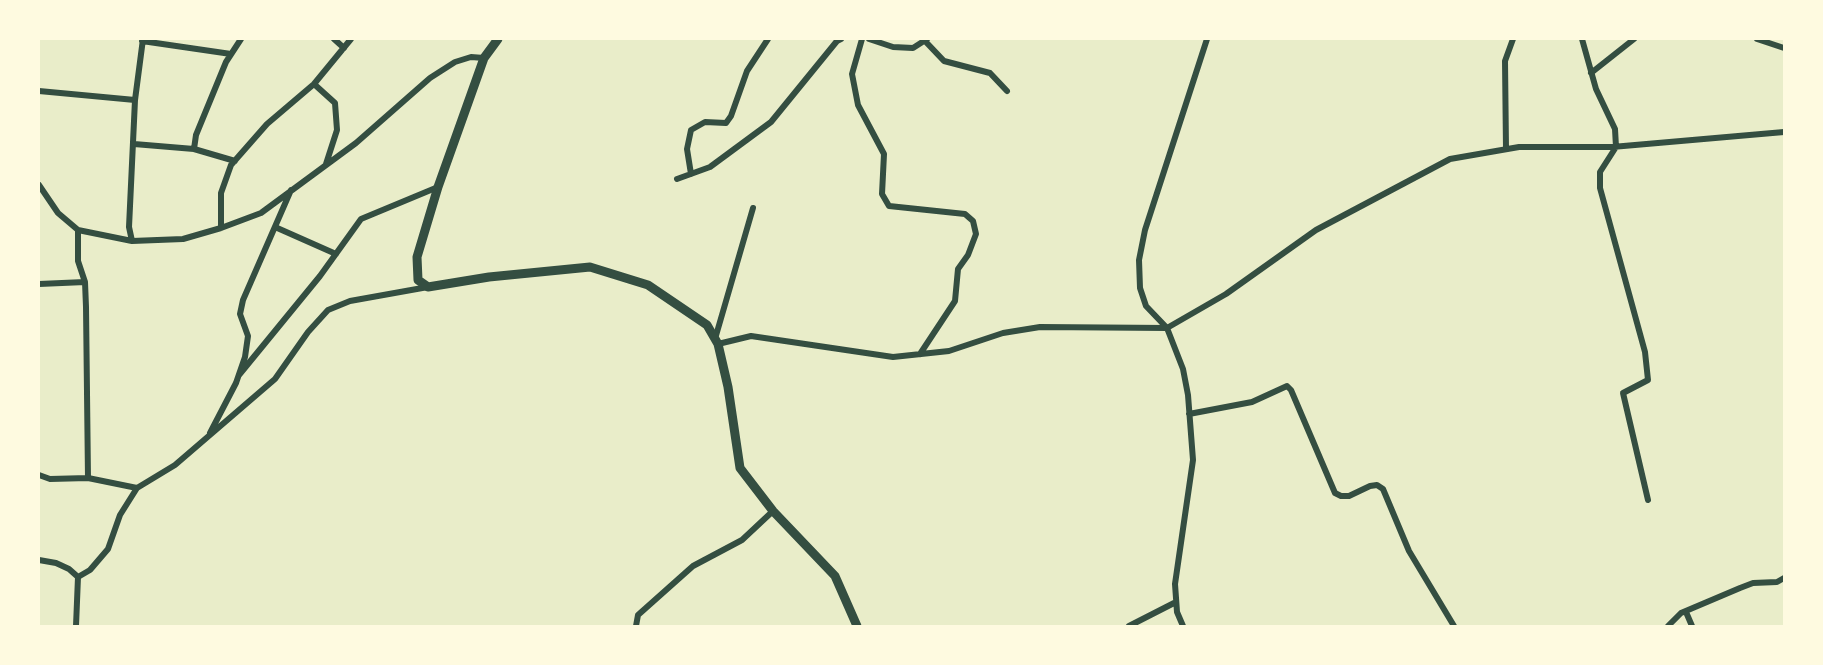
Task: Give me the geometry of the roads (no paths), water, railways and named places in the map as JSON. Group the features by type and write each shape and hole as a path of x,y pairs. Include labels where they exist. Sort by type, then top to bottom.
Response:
{"street":[{"path":"194,149 196,135 231,54 241,39"},
{"path":"334,39 344,48"},
{"path":"221,228 221,193 235,161 267,124 314,84 351,39"},
{"path":"428,287 418,280 417,257 438,187 484,58 498,39"},
{"path":"691,174 687,149 691,130 705,122 726,123 731,116 747,71 768,39"},
{"path":"677,179 710,167 771,122 841,39"},
{"path":"862,39 852,74 858,105 884,154 882,194 889,206 965,214 973,220 976,234 968,255 958,269 955,301 920,354"},
{"path":"869,39 893,47 913,48 926,40 944,61 990,74 1007,91"},
{"path":"1183,626 1177,612 1175,584 1193,460 1190,414 1183,369 1167,328 1146,306 1140,288 1139,260 1145,230 1207,39"},
{"path":"1506,149 1505,61 1513,39"},
{"path":"1591,73 1634,39"},
{"path":"1757,39 1784,48"},
{"path":"132,241 129,227 135,100 142,40 231,54"},
{"path":"1581,41 1591,73 1615,129 1616,147 1600,172 1600,188 1645,352 1648,380 1623,393 1648,500"},
{"path":"39,185 58,213 78,230 132,241 183,239 261,213 382,122 430,78 455,62 471,57 484,58"},
{"path":"314,84 335,103 337,130 326,164"},
{"path":"39,91 135,100"},
{"path":"716,341 751,336 893,357 949,351 1003,333 1040,327 1167,328 1226,294 1316,230 1450,159 1519,147 1616,147 1784,132"},
{"path":"134,144 194,149 235,161"},
{"path":"208,436 239,375 336,254 361,219 438,187"},
{"path":"239,375 248,336 240,314 243,300 292,189"},
{"path":"716,341 753,208"},
{"path":"275,227 336,254"},
{"path":"78,230 78,261 85,282 87,478"},
{"path":"78,577 90,570 108,549 120,515 137,488 174,465 275,379 308,332 328,310 350,301 428,287 489,277 590,267 648,285 707,325 716,341 728,387 740,468 773,511 835,576 857,626"},
{"path":"39,284 85,282"},
{"path":"1190,414 1252,402 1287,386 1292,390 1335,493 1350,496 1377,485 1383,489 1409,551 1454,626"},
{"path":"39,475 50,479 87,478 137,488"},
{"path":"636,626 638,615 693,567 742,540 773,511"},
{"path":"39,560 56,563 78,577"},
{"path":"76,626 78,577"},
{"path":"1668,626 1686,612 1747,585 1777,582 1784,578"},
{"path":"1129,626 1176,602"},
{"path":"1686,612 1692,626"}]}
